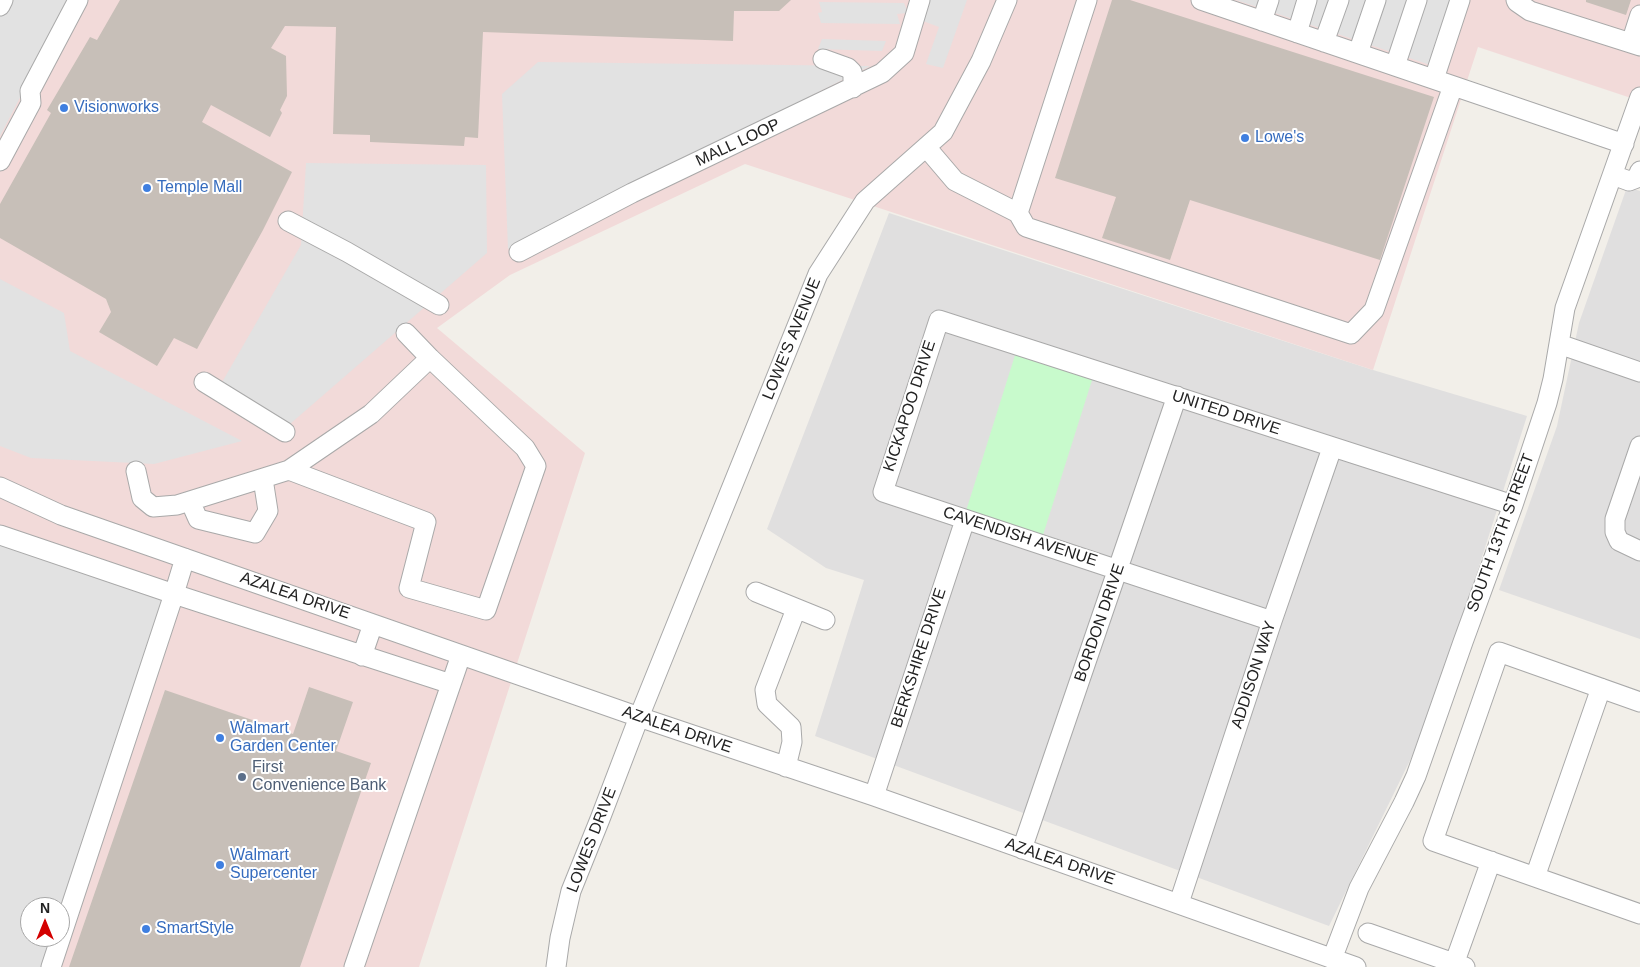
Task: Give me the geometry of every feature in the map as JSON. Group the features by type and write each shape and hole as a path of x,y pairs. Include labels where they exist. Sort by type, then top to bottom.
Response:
{"street":[{"path":"0,6 3,0"},
{"path":"0,161 31,103 30,91 78,0"},
{"name":"MALL LOOP","path":"519,252 632,193 882,73 904,53 920,0"},
{"name":"LOWE'S AVENUE","path":"639,717 818,274 865,201 943,132 981,61 1007,0"},
{"path":"1018,214 1087,0"},
{"path":"1201,0 1226,4 1262,21 1296,33 1624,144"},
{"path":"1262,21 1269,0"},
{"path":"1296,33 1307,0"},
{"path":"1324,42 1339,0"},
{"path":"1358,53 1376,0"},
{"path":"1395,66 1417,0"},
{"path":"1434,79 1460,0"},
{"path":"1516,0 1530,11 1636,44 1640,15"},
{"path":"823,59 848,68 852,72 853,88"},
{"path":"926,147 956,181 1018,214 1026,227 1351,334 1374,310 1433,146 1452,86"},
{"name":"SOUTH 13TH STREET","path":"1332,959 1358,888 1416,776 1462,642 1513,505 1542,418 1553,379 1565,308 1639,103"},
{"path":"1613,175 1629,181 1639,174"},
{"path":"288,221 439,304"},
{"name":"UNITED DRIVE","path":"938,320 1513,505"},
{"name":"KICKAPOO DRIVE","path":"883,492 938,320"},
{"path":"290,470 426,522 410,588 486,610 536,466 525,448 406,334"},
{"path":"1559,344 1640,372"},
{"path":"136,471 142,498 153,507 177,506 290,470 371,414 430,358"},
{"path":"204,382 286,432"},
{"name":"BORDON DRIVE","path":"1022,849 1177,396"},
{"path":"1640,446 1615,519 1615,532 1619,541 1640,552"},
{"name":"ADDISON WAY","path":"1179,903 1272,621 1332,448"},
{"path":"190,501 198,519 255,533 268,511 262,479"},
{"name":"AZALEA DRIVE","path":"0,487 62,515 639,717 874,796 1356,967"},
{"name":"CAVENDISH AVENUE","path":"883,492 1272,621"},
{"name":"BERKSHIRE DRIVE","path":"874,796 965,520"},
{"path":"0,535 451,684"},
{"path":"51,967 186,558"},
{"path":"756,592 824,620"},
{"path":"786,767 792,742 791,727 767,704 765,690 796,609"},
{"path":"362,656 374,624"},
{"path":"1639,911 1434,841 1499,652 1640,702"},
{"path":"354,967 461,654"},
{"path":"1535,877 1601,688"},
{"name":"LOWES DRIVE","path":"556,967 560,938 571,891 639,717"},
{"path":"1368,933 1457,966 1491,861"}],"shaded area":[{"path":"0,0 1640,0 1640,101 1478,47 1373,370 745,164 510,275 437,328 585,453 419,967 0,967"},
{"path":"0,0 71,0 0,136"},
{"path":"930,0 967,0 943,68 926,64 939,27 923,21"},
{"path":"1236,0 1466,0 1445,70"},
{"path":"819,2 904,3 908,13 897,14 900,24 821,23 818,13 822,12"},
{"path":"822,39 886,41 882,51 818,49"},
{"path":"538,62 870,66 508,249 502,94"},
{"path":"306,163 486,165 487,253 290,424 221,384 301,245"},
{"path":"1627,187 1640,191 1640,639 1499,590 1557,426 1579,323"},
{"path":"889,213 1373,370 1527,416 1459,629 1417,746 1329,926 815,736 864,580 826,568 767,529"},
{"path":"0,279 64,313 70,351 242,441 154,464 31,458 0,446"},
{"path":"0,526 167,585 64,897 20,897 20,947 48,947 41,967 0,967"}],"green space":[{"path":"1016,352 1093,377 1043,535 966,511"}],"building":[{"name":"Temple Mall","path":"120,0 791,0 779,11 734,11 733,41 483,32 478,138 465,137 464,146 370,142 370,135 333,134 336,27 285,26 271,48 286,56 287,96 280,110 282,113 270,137 211,105 202,122 292,172 263,230 197,349 174,338 157,366 99,332 111,312 106,299 0,238 0,204 51,113 47,110 90,37 97,40"},
{"name":"Lowe's","path":"1112,0 1130,0 1434,97 1380,260 1190,200 1170,260 1102,238 1116,197 1055,178"},
{"path":"1586,0 1631,0 1626,15 1586,2"},
{"name":"Walmart Supercenter","path":"309,687 353,702 336,751 371,763 300,967 69,967 165,690 293,734"}],"place":[{"name":"Visionworks","path":"64,108"},
{"name":"Lowe's","path":"1245,138"},
{"name":"Temple Mall","path":"147,188"},
{"name":"Walmart Garden Center","path":"220,738"},
{"name":"First Convenience Bank","path":"242,777"},
{"name":"Walmart Supercenter","path":"220,865"},
{"name":"SmartStyle","path":"146,929"}]}
